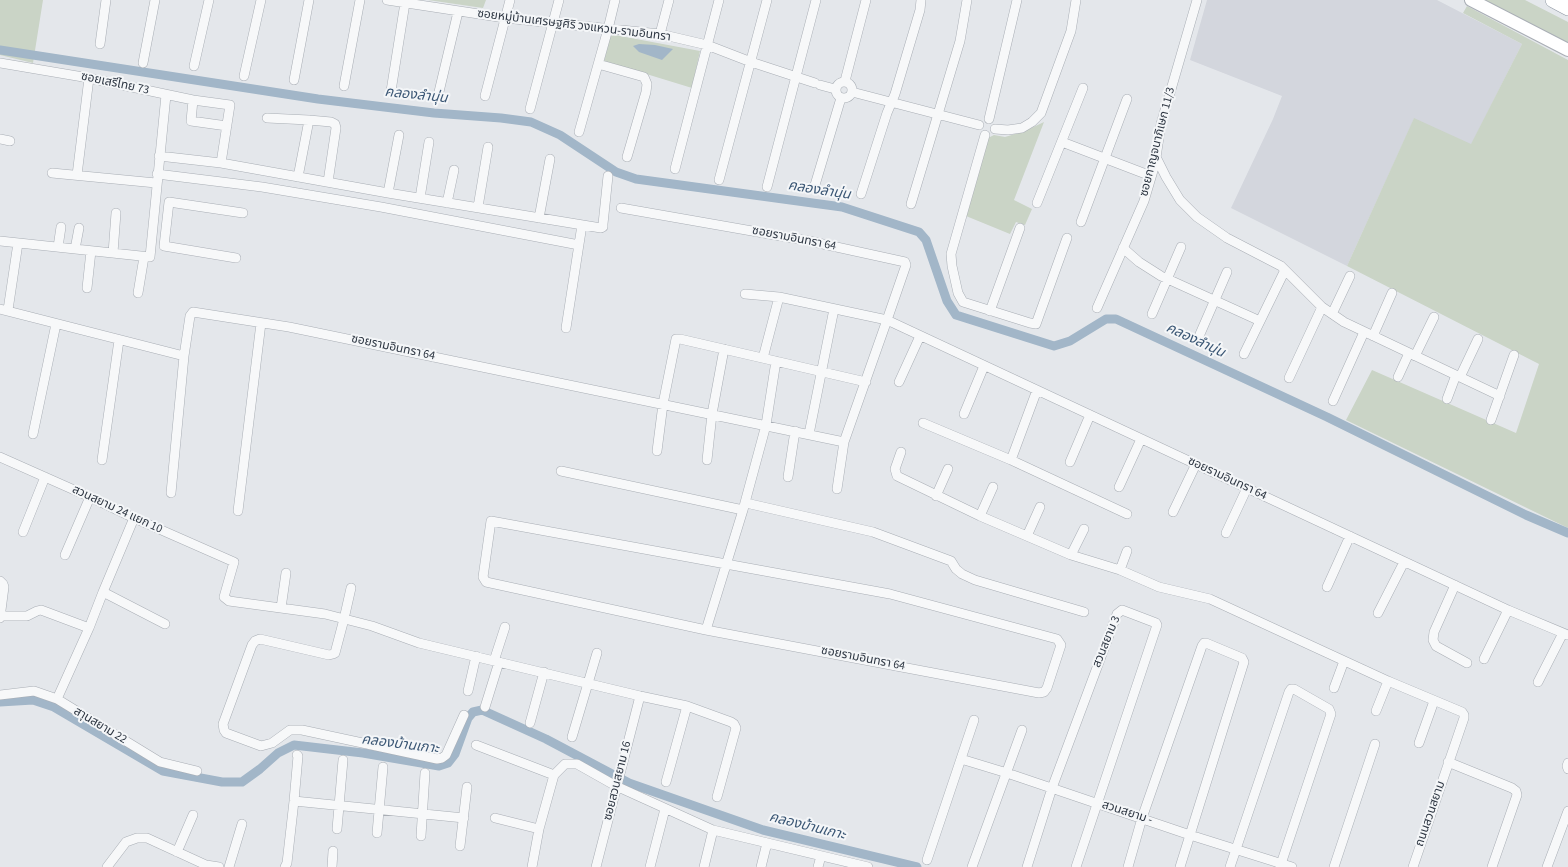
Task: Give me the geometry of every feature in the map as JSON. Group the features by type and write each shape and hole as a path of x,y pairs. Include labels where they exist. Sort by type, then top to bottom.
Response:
{"highway":[{"path":"1553,0 1568,8"}],"main road":[{"path":"1471,0 1568,50"}],"street":[{"path":"100,44 106,0"},
{"path":"143,63 155,0"},
{"path":"194,66 209,0"},
{"path":"244,76 261,0"},
{"path":"294,80 309,0"},
{"path":"344,86 360,0"},
{"name":"ซอยหมู่บ้านเศรษฐศิริ วงแหวน-รามอินทรา","path":"387,0 504,18 660,34 707,45 751,62 835,89"},
{"path":"485,96 510,0"},
{"path":"530,109 559,0"},
{"path":"579,132 608,29 614,0"},
{"path":"660,34 669,0"},
{"path":"675,169 719,0"},
{"path":"719,180 767,0"},
{"path":"767,187 816,0"},
{"path":"845,82 866,0"},
{"path":"861,194 886,113 895,94 921,0"},
{"path":"911,204 960,41 967,0"},
{"path":"989,119 1017,0"},
{"path":"985,135 990,135 996,129 1022,128 1041,113 1071,32 1076,0"},
{"name":"ซอยกาญจนาภิเษก 11/3","path":"1097,308 1144,200 1156,156 1163,116 1197,0"},
{"path":"391,90 405,3"},
{"path":"438,96 458,12"},
{"name":"ซอยเสรีไทย 73","path":"0,63 88,78 193,100 230,105 227,126"},
{"path":"598,64 644,76 647,84 628,157"},
{"path":"77,176 88,78"},
{"path":"841,98 835,89 838,84 845,82 850,84 852,92"},
{"path":"1037,204 1083,88"},
{"path":"852,92 979,125"},
{"path":"841,98 846,98 852,92"},
{"path":"0,241 144,257 151,255 166,95"},
{"path":"815,185 841,98"},
{"path":"1081,222 1127,99"},
{"path":"193,100 192,121 227,126 222,163"},
{"path":"267,118 309,120 335,124 328,182"},
{"path":"985,135 980,130 979,125 982,120 989,119 995,124 996,129"},
{"path":"298,177 309,120"},
{"path":"388,193 399,135"},
{"path":"985,135 951,254 958,293 963,302 1036,324 1067,238"},
{"path":"0,139 10,141"},
{"path":"420,198 429,142"},
{"path":"1062,142 1151,176"},
{"path":"478,207 488,147"},
{"path":"159,156 222,163 447,203 603,227 608,176"},
{"path":"1156,156 1180,200 1197,217 1227,238 1281,266 1332,314 1372,336 1500,396"},
{"path":"539,218 550,159"},
{"path":"447,203 454,170"},
{"path":"52,173 262,187 579,245"},
{"path":"155,202 168,202 243,213"},
{"path":"168,202 164,246 236,258"},
{"name":"ซอยรามอินทรา 64","path":"184,356 190,316 193,312 289,327 844,442 906,265 902,260 809,241 621,208"},
{"path":"113,253 116,213"},
{"path":"566,328 582,225"},
{"path":"58,247 60,227"},
{"path":"75,249 79,228"},
{"path":"990,310 1020,228"},
{"path":"18,243 4,309 184,356 171,493"},
{"path":"1152,314 1180,247"},
{"path":"1123,248 1139,262 1167,279 1260,321"},
{"path":"87,288 91,251"},
{"path":"138,293 144,257"},
{"path":"1244,354 1285,270"},
{"path":"1200,334 1227,272"},
{"path":"1332,314 1350,276"},
{"path":"1372,336 1392,293"},
{"name":"ซอยรามอินทรา 64","path":"745,294 779,298 887,320 1404,562 1565,634"},
{"path":"764,358 779,298"},
{"path":"1288,378 1322,306"},
{"path":"809,434 834,309"},
{"path":"1398,377 1434,316"},
{"path":"238,511 261,323"},
{"path":"34,434 56,324"},
{"path":"1333,401 1364,332"},
{"path":"899,382 920,336"},
{"path":"1447,399 1478,338"},
{"path":"657,451 663,404 676,339 866,382"},
{"path":"102,460 119,340"},
{"path":"707,460 712,414 724,349"},
{"path":"1491,420 1514,356"},
{"path":"706,630 745,506 766,425 776,361"},
{"path":"964,414 984,366"},
{"path":"1011,460 1037,390"},
{"path":"1070,462 1090,415"},
{"path":"923,423 1011,460 1127,514"},
{"path":"788,477 795,431"},
{"path":"1119,487 1141,439"},
{"path":"837,489 844,442"},
{"path":"901,452 895,469 897,476 936,496 1072,555 1120,570 1159,587 1210,599 1388,682 1434,701 1419,743"},
{"name":"สวนสยาม 24 แยก 10","path":"0,457 234,562 224,597 226,600 281,608"},
{"path":"1173,512 1196,464"},
{"path":"936,496 948,468"},
{"path":"561,471 873,532 952,561 956,569 962,574 975,580 1084,612"},
{"path":"23,532 45,477"},
{"path":"980,516 993,487"},
{"path":"1226,533 1247,488"},
{"path":"65,555 90,497"},
{"path":"1027,536 1040,507"},
{"path":"57,699 89,628 102,592 134,518"},
{"name":"ซอยรามอินทรา 64","path":"491,521 728,564 890,594 1058,639 1060,645 1047,688 1044,692 1039,693 706,630 486,582 483,577 491,521"},
{"path":"1072,555 1084,529"},
{"path":"1327,587 1350,536"},
{"path":"1120,570 1127,551"},
{"path":"1378,613 1404,562"},
{"path":"286,573 281,608 325,614 372,626 419,643 687,706 731,722 736,728 717,797"},
{"path":"0,581 4,587 0,617 27,616 41,610 89,628"},
{"path":"1454,585 1434,632 1433,640 1436,646 1467,663"},
{"path":"351,588 335,653 329,655 260,639 255,641 223,724 226,733 261,746 278,740 290,730 302,730 437,759 446,755 464,714"},
{"path":"102,592 164,624"},
{"name":"สวนสยาม 3","path":"1027,867 1052,788 1117,614 1122,610 1156,623 1157,626 1076,867"},
{"path":"1484,659 1508,610"},
{"path":"485,706 505,627"},
{"path":"1538,682 1565,634"},
{"path":"1128,867 1142,818 1202,646 1206,643 1242,658 1244,662 1180,867"},
{"path":"572,737 597,653"},
{"path":"468,691 476,656"},
{"path":"1334,688 1344,661"},
{"path":"530,722 544,672"},
{"path":"1376,711 1388,682"},
{"path":"1230,867 1288,692 1294,688 1329,709 1332,714 1280,865"},
{"name":"สาุนสยาม 22","path":"0,695 34,691 57,699 160,762 198,772"},
{"name":"ซอยสวนสยาม 16","path":"596,867 640,696"},
{"name":"ถนนสวนสยาม","path":"1413,867 1464,718 1462,712 1434,701"},
{"path":"666,782 687,706"},
{"path":"927,860 974,720"},
{"path":"972,867 1022,730"},
{"path":"476,744 554,775"},
{"path":"1334,867 1375,744"},
{"path":"285,867 294,801 297,755"},
{"name":"สวนสยาม -","path":"961,759 1007,772 1097,804 1280,865 1292,867"},
{"path":"337,829 343,760"},
{"path":"1448,762 1516,791 1517,796 1492,867"},
{"path":"532,867 539,829 554,775 566,764 577,764 618,780 665,809 713,830 868,867"},
{"path":"377,833 384,767"},
{"path":"421,836 425,773"},
{"path":"460,846 467,787"},
{"path":"294,801 464,818"},
{"path":"650,867 665,809"},
{"path":"1547,867 1565,828 1568,810"},
{"path":"177,852 193,815"},
{"path":"495,818 539,829"},
{"path":"229,867 242,824"},
{"path":"704,867 713,830"},
{"path":"108,867 126,842 137,838 147,838 206,865 219,867"},
{"path":"761,867 767,843"},
{"path":"332,867 333,851"},
{"path":"818,867 821,856"}],"shaded area":[{"path":"1207,0 1437,0 1522,44 1471,145 1414,119 1347,266 1231,208 1282,96 1190,60"}],"green space":[{"path":"0,0 43,0 33,63 0,55"},
{"path":"428,0 486,0 483,8"},
{"path":"1479,0 1525,0 1568,22 1568,46"},
{"path":"1467,6 1568,60 1568,528 1346,420 1372,370 1516,433 1539,364 1347,266 1414,118 1471,144 1522,44 1463,13"},
{"path":"615,35 700,51 692,88 604,61 610,36"},
{"path":"1044,122 1014,200 1032,209 1025,225 1016,222 1010,234 966,216 988,138 994,135 1005,137 1025,131"}],"water":[{"path":"639,44 673,49 662,60 639,52 633,46"}],"waterway":[{"name":"คลองลำนุ่น","path":"0,50 318,99 531,122 560,135 616,172 636,179 842,207 919,232 926,240 947,301 956,315 1054,346 1070,341 1106,319 1116,319 1327,417 1526,515 1568,533"},
{"name":"คลองบ้านเกาะ","path":"0,702 33,700 54,707 163,771 222,782 242,782 278,753 294,745 363,753 439,766 448,763 455,754 468,718 473,712 482,710 546,739 629,783 763,830 917,867"}]}
